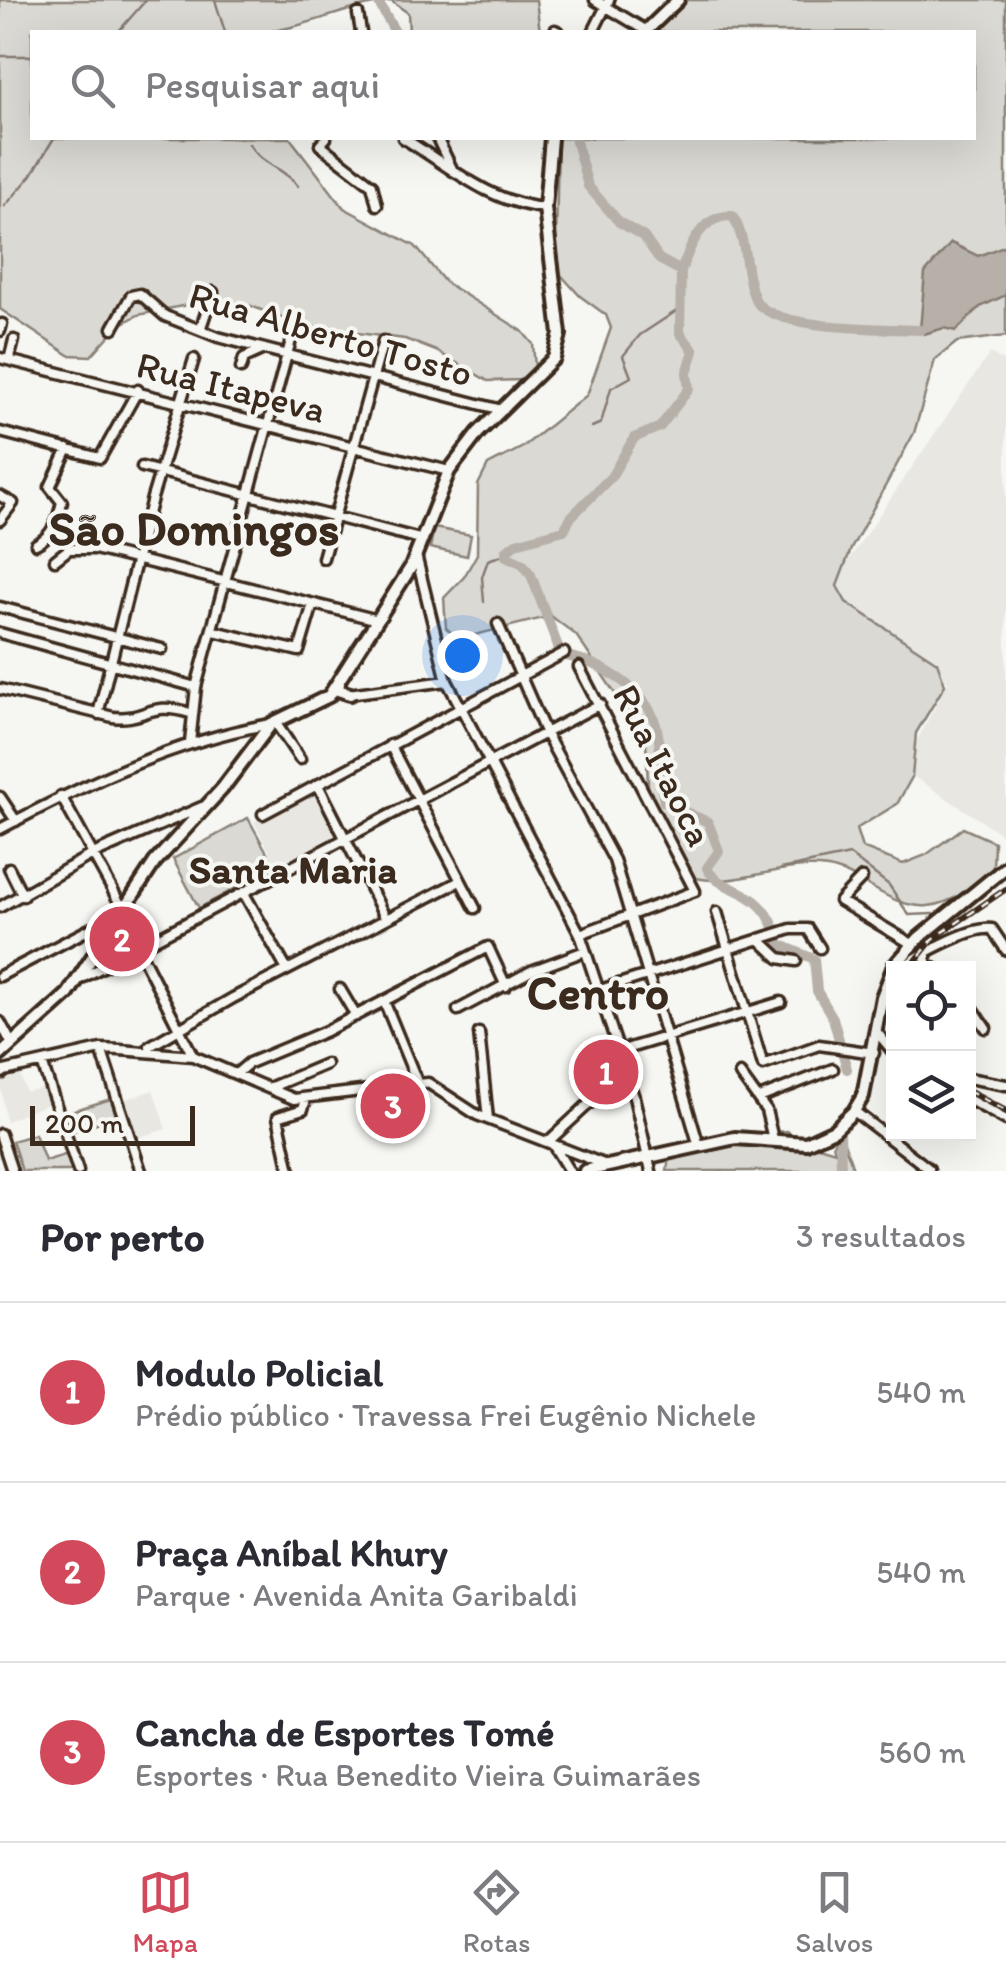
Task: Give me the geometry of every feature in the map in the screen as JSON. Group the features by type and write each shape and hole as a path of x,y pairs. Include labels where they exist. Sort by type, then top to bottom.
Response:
{"main road":[{"path":"648,30 678,0"},
{"path":"0,1056 78,980 182,821 206,806 273,723 329,696 374,620 407,574 448,471 502,410 543,373 559,346 545,208 551,140"},
{"path":"341,677 338,690 350,694"},
{"path":"774,1136 806,1143 841,1124 854,1112 870,1075 884,988 912,944 1006,867"},
{"path":"584,1171 698,1143 805,1137 821,1131 850,1108 870,1075"}],"street":[{"path":"595,0 608,3 643,30"},
{"path":"595,30 608,3"},
{"path":"358,14 362,30"},
{"path":"406,140 502,197 545,208"},
{"path":"438,140 453,171"},
{"path":"323,141 372,185 377,206"},
{"path":"200,330 213,292"},
{"name":"Rua Alberto Tosto","path":"113,328 137,293 165,316 200,330 502,410"},
{"path":"190,743 190,713 196,688 296,322"},
{"path":"4,359 14,340"},
{"path":"324,558 383,342"},
{"path":"240,368 244,358 264,348"},
{"name":"Rua Itapeva","path":"4,359 448,471"},
{"path":"98,714 160,469 194,360"},
{"path":"0,432 100,458 138,390"},
{"path":"36,544 48,536 60,512 62,502 50,487 68,449"},
{"path":"142,467 420,539"},
{"path":"0,520 13,504 3,497"},
{"path":"55,560 69,550 94,549 374,620"},
{"path":"416,554 447,681 580,934 651,1156 651,1171"},
{"path":"407,574 422,574"},
{"path":"214,631 299,651 313,604"},
{"path":"0,606 162,648"},
{"path":"498,624 546,734 596,822 632,913 698,1143"},
{"path":"0,633 196,688"},
{"path":"263,814 564,653"},
{"name":"Rua Itaoca","path":"579,666 696,890 632,913"},
{"path":"329,696 447,681"},
{"path":"0,689 126,719 160,706 190,713"},
{"path":"78,980 600,704"},
{"path":"0,829 61,796 190,743 245,728 273,723 300,759"},
{"path":"245,728 254,730 257,741"},
{"path":"390,745 458,882 475,908"},
{"path":"318,784 386,919"},
{"path":"0,796 16,821"},
{"path":"0,976 124,911 61,796"},
{"path":"0,907 91,855 182,821"},
{"path":"10,868 23,896"},
{"path":"862,878 840,901 912,944"},
{"path":"150,1046 458,882"},
{"path":"245,895 287,970"},
{"path":"718,912 763,1065 819,1045 874,1052"},
{"path":"580,934 632,913"},
{"path":"598,990 803,927 820,948"},
{"path":"930,961 957,935 992,928 1006,950"},
{"path":"758,939 779,958 796,961"},
{"path":"236,1074 260,1058 356,1016 488,947 506,986"},
{"path":"138,948 193,1056"},
{"path":"97,951 106,966"},
{"path":"458,1010 585,951"},
{"path":"340,989 356,1016"},
{"path":"384,1001 418,1084"},
{"path":"616,1052 781,1002"},
{"path":"976,1014 986,1028"},
{"path":"0,1022 13,1046"},
{"path":"876,1031 892,1051"},
{"path":"479,1033 488,1119"},
{"path":"102,1050 141,1171"},
{"path":"1,1072 102,1050 193,1056 289,1098 418,1084 438,1086 488,1119 606,1164"},
{"path":"42,1063 78,1171"},
{"path":"268,1088 326,1064"},
{"path":"759,1098 833,1069"},
{"path":"550,1140 624,1070"},
{"path":"740,1074 759,1098 774,1136"},
{"path":"976,1079 1006,1084"},
{"path":"290,1171 278,1117 302,1109 306,1099"},
{"path":"976,1103 1006,1120"},
{"path":"854,1112 929,1170"},
{"path":"0,1134 12,1171"},
{"path":"550,1140 569,1171"}],"shaded area":[{"path":"0,0 536,0 540,30 409,30 408,13 391,1 275,30 30,30 30,140 292,140 344,208 415,246 445,282 522,331 533,344 535,367 521,380 488,381 436,351 405,339 302,326 241,302 192,304 138,315 118,326 91,356 69,355 0,309"},
{"path":"671,0 1006,0 1006,336 957,342 935,360 914,433 851,549 837,586 846,602 937,662 945,685 916,733 912,777 897,804 856,829 862,848 903,864 926,855 963,828 994,842 993,868 947,902 928,906 901,902 828,868 792,868 721,880 685,875 649,808 646,740 576,635 551,616 459,639 446,628 444,598 464,577 477,554 478,485 488,465 523,447 587,395 611,328 606,315 580,296 561,275 556,246 558,140 976,140 976,30 639,30"},
{"path":"951,243 978,256 1006,245 1006,295 980,307 956,331 944,328 924,334 920,330 925,273"},
{"path":"990,353 1006,363 1006,837 902,769 948,682 820,602"},
{"path":"434,528 471,535 467,556 430,548"},
{"path":"316,790 335,834 277,867 254,822"},
{"path":"248,818 275,867 199,908 173,859"},
{"path":"123,918 137,943 103,958 100,952"},
{"path":"20,1075 26,1092 46,1087 52,1102 6,1121 0,1081"},
{"path":"400,1087 407,1123 386,1129 378,1090"},
{"path":"153,1090 166,1129 136,1138 124,1100"},
{"path":"111,1099 117,1116 71,1132 64,1113"},
{"path":"787,1131 802,1141 835,1151 833,1144 840,1131 854,1171 667,1171 669,1156 698,1137"},
{"path":"35,1134 45,1161 68,1154 73,1171 22,1171 12,1141"}],"waterway":[{"path":"120,30 146,0"},
{"path":"215,0 224,30"},
{"path":"377,0 394,30"},
{"path":"0,56 30,56"},
{"path":"5,206 31,176 53,140"},
{"path":"560,652 531,575 523,564 506,556 506,551 516,543 564,530 571,517 611,477 634,438 660,427 689,389 687,373 694,351 680,333 681,271 659,259 644,237 619,222 588,186 576,140"},
{"path":"249,144 298,186"},
{"path":"681,271 693,242 705,226 733,216 742,238 751,289 765,309 782,317 830,326 920,330"},
{"path":"592,427 601,423 611,388 631,377 623,356 640,335 681,308"},
{"path":"484,602 482,577 488,560 506,554"},
{"path":"567,656 607,671 643,700 658,734 664,802 708,822 719,851 707,868 721,882 759,904 775,929"},
{"path":"781,869 850,855 889,885 909,915 933,914"},
{"path":"778,937 779,944 814,959 817,991 833,1018 847,1069"},
{"path":"840,1130 841,1171"}],"railway":[{"path":"916,961 933,939 1006,889"},
{"path":"976,1095 1006,1111"}],"place":[{"name":"Praça Aníbal Khury","path":"122,939"},
{"name":"Modulo Policial","path":"606,1072"},
{"name":"Cancha de Esportes Tomé","path":"393,1106"}],"district":[{"name":"São Domingos","path":"194,528"},
{"name":"Santa Maria","path":"293,869"},
{"name":"Centro","path":"598,992"}]}
